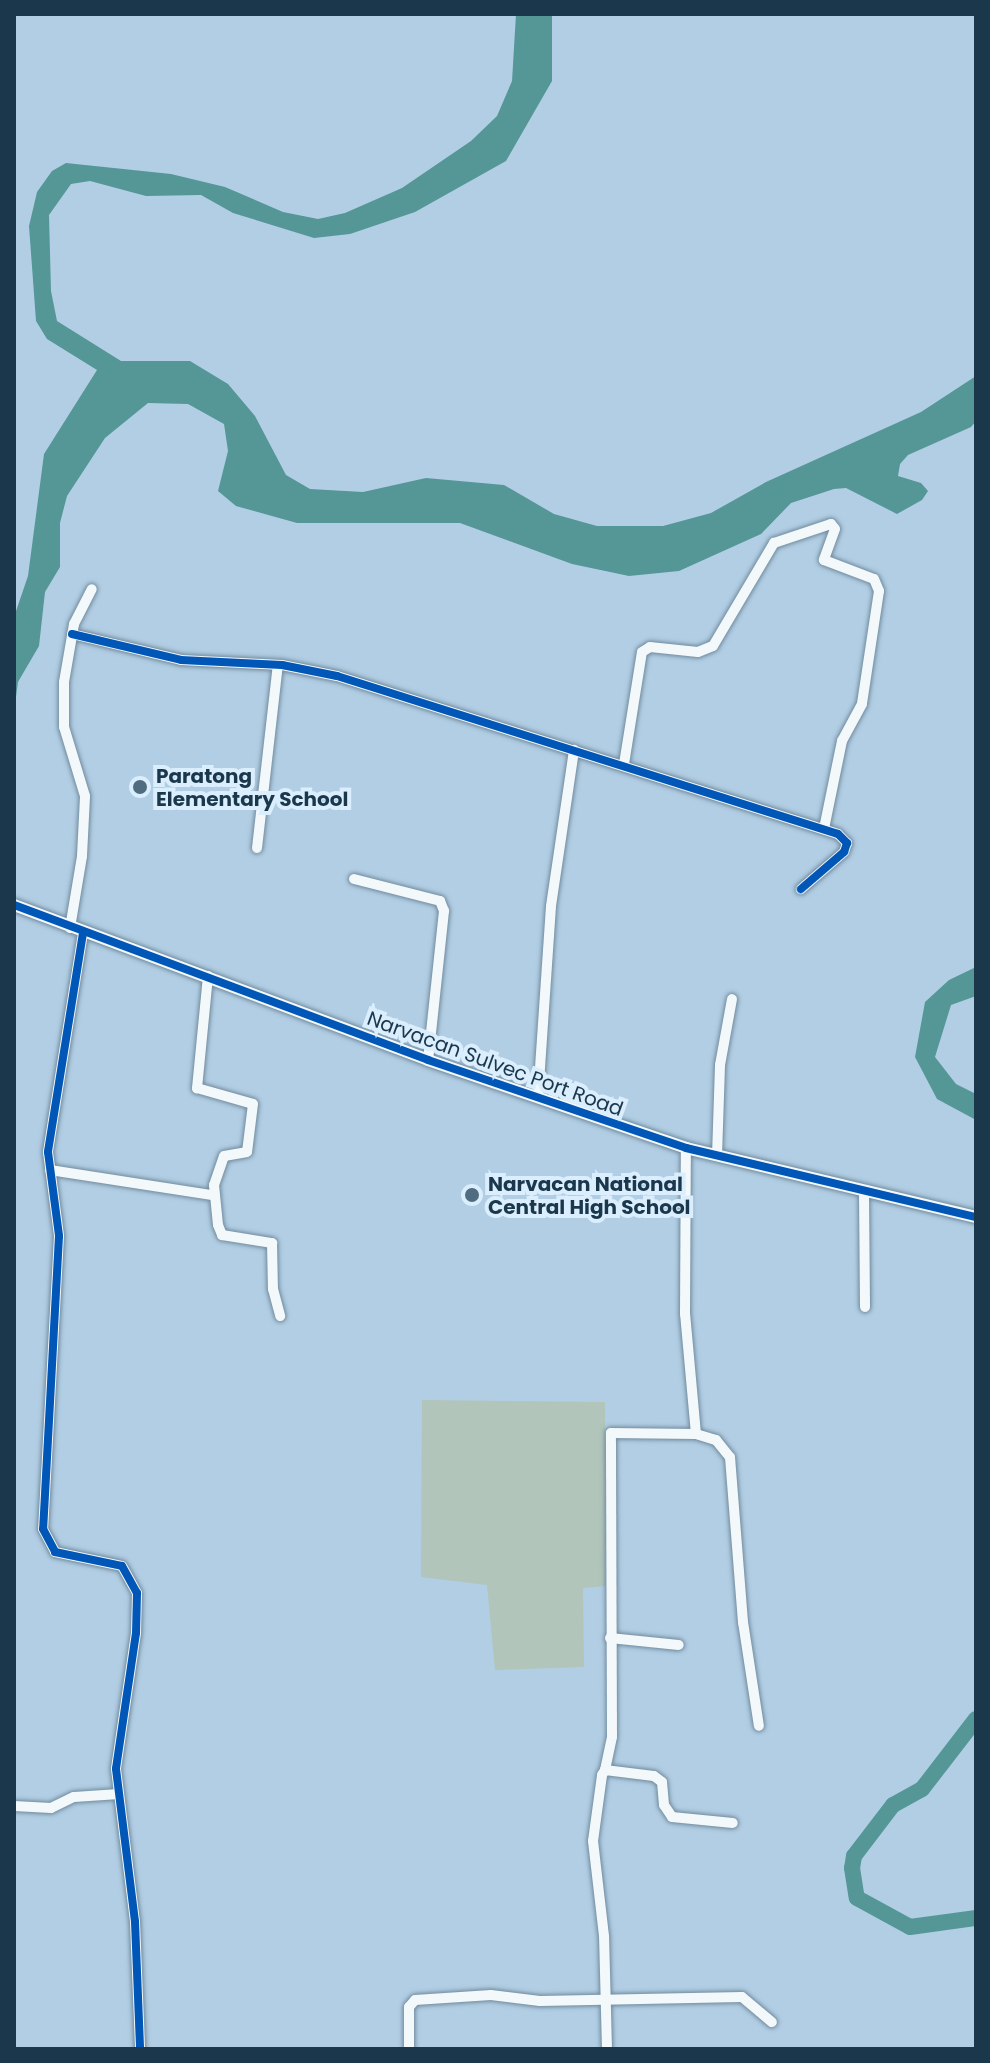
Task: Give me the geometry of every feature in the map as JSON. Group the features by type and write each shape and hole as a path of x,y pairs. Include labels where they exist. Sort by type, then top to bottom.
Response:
{"street":[{"path":"624,764 642,652 650,647 698,652 713,646 774,543 831,524 835,529 824,560 874,579 879,591 862,704 842,741 824,829"},
{"path":"70,928 85,796 64,727 72,634 92,589"},
{"path":"72,634 181,660 278,665 337,676 624,764 824,829 844,839 847,847 801,889"},
{"path":"257,848 278,665"},
{"path":"538,1097 551,906 574,750"},
{"path":"354,879 440,901 444,911 428,1060"},
{"name":"Narvacan Sulvec Port Road","path":"14,905 428,1060 686,1148 976,1217"},
{"path":"83,933 50,1134 58,1258 43,1529 55,1552 113,1562 134,1582 136,1633 118,1733 119,1794 135,1922 140,2049"},
{"path":"208,976 197,1088 253,1104 249,1149 222,1157 212,1195 222,1235 272,1243 273,1289 280,1316"},
{"path":"717,1156 720,1065 732,999"},
{"path":"686,1148 685,1314 696,1434"},
{"path":"50,1170 212,1195"},
{"path":"864,1192 865,1307"},
{"path":"607,2049 592,1827 597,1788 611,1749 611,1433 696,1434 716,1440 730,1457 743,1622 759,1726"},
{"path":"610,1638 679,1645"},
{"path":"605,1770 660,1779 664,1805 672,1817 733,1823"},
{"path":"14,1806 41,1809 79,1796 119,1794"},
{"path":"409,2049 409,2007 415,2000 491,1995 540,2001 742,1997 772,2022"}],"shaded area":[{"path":"516,14 552,14 552,81 506,161 415,212 350,234 314,238 233,213 201,195 146,196 90,181 71,184 49,215 51,291 57,321 121,361 190,361 228,384 255,416 286,475 310,489 363,492 426,478 504,485 554,514 597,526 663,526 711,513 766,482 921,412 976,376 976,421 971,427 908,455 900,464 898,476 921,483 928,491 922,500 897,514 846,488 834,489 791,503 761,534 679,571 629,576 572,564 460,523 297,523 236,506 218,491 228,451 224,424 188,404 148,403 105,438 67,496 60,523 60,567 45,592 39,646 18,682 14,712 14,617 28,576 44,454 97,370 47,339 36,321 29,226 37,192 52,171 66,163 171,174 225,187 283,212 318,219 345,213 402,188 471,141 497,116 512,81"},
{"path":"976,967 976,996 951,1005 935,1057 956,1084 976,1094 976,1120 937,1099 915,1057 925,1002 949,980"},
{"path":"422,1400 605,1402 606,1586 583,1588 584,1667 495,1670 487,1585 421,1577"}],"waterway":[{"path":"976,1719 922,1789 893,1805 854,1856 852,1868 857,1898 910,1927 976,1918"}],"cycle path":[{"path":"72,634 181,660 282,665 337,676 838,834 847,843 844,852 801,889"},
{"path":"14,905 428,1060 686,1148 976,1217"},
{"path":"83,933 48,1152 59,1236 43,1529 55,1552 122,1566 137,1593 136,1633 116,1769 135,1922 140,2049"}],"place":[{"name":"Paratong Elementary School","path":"140,787"},
{"name":"Narvacan National Central High School","path":"472,1195"}]}
